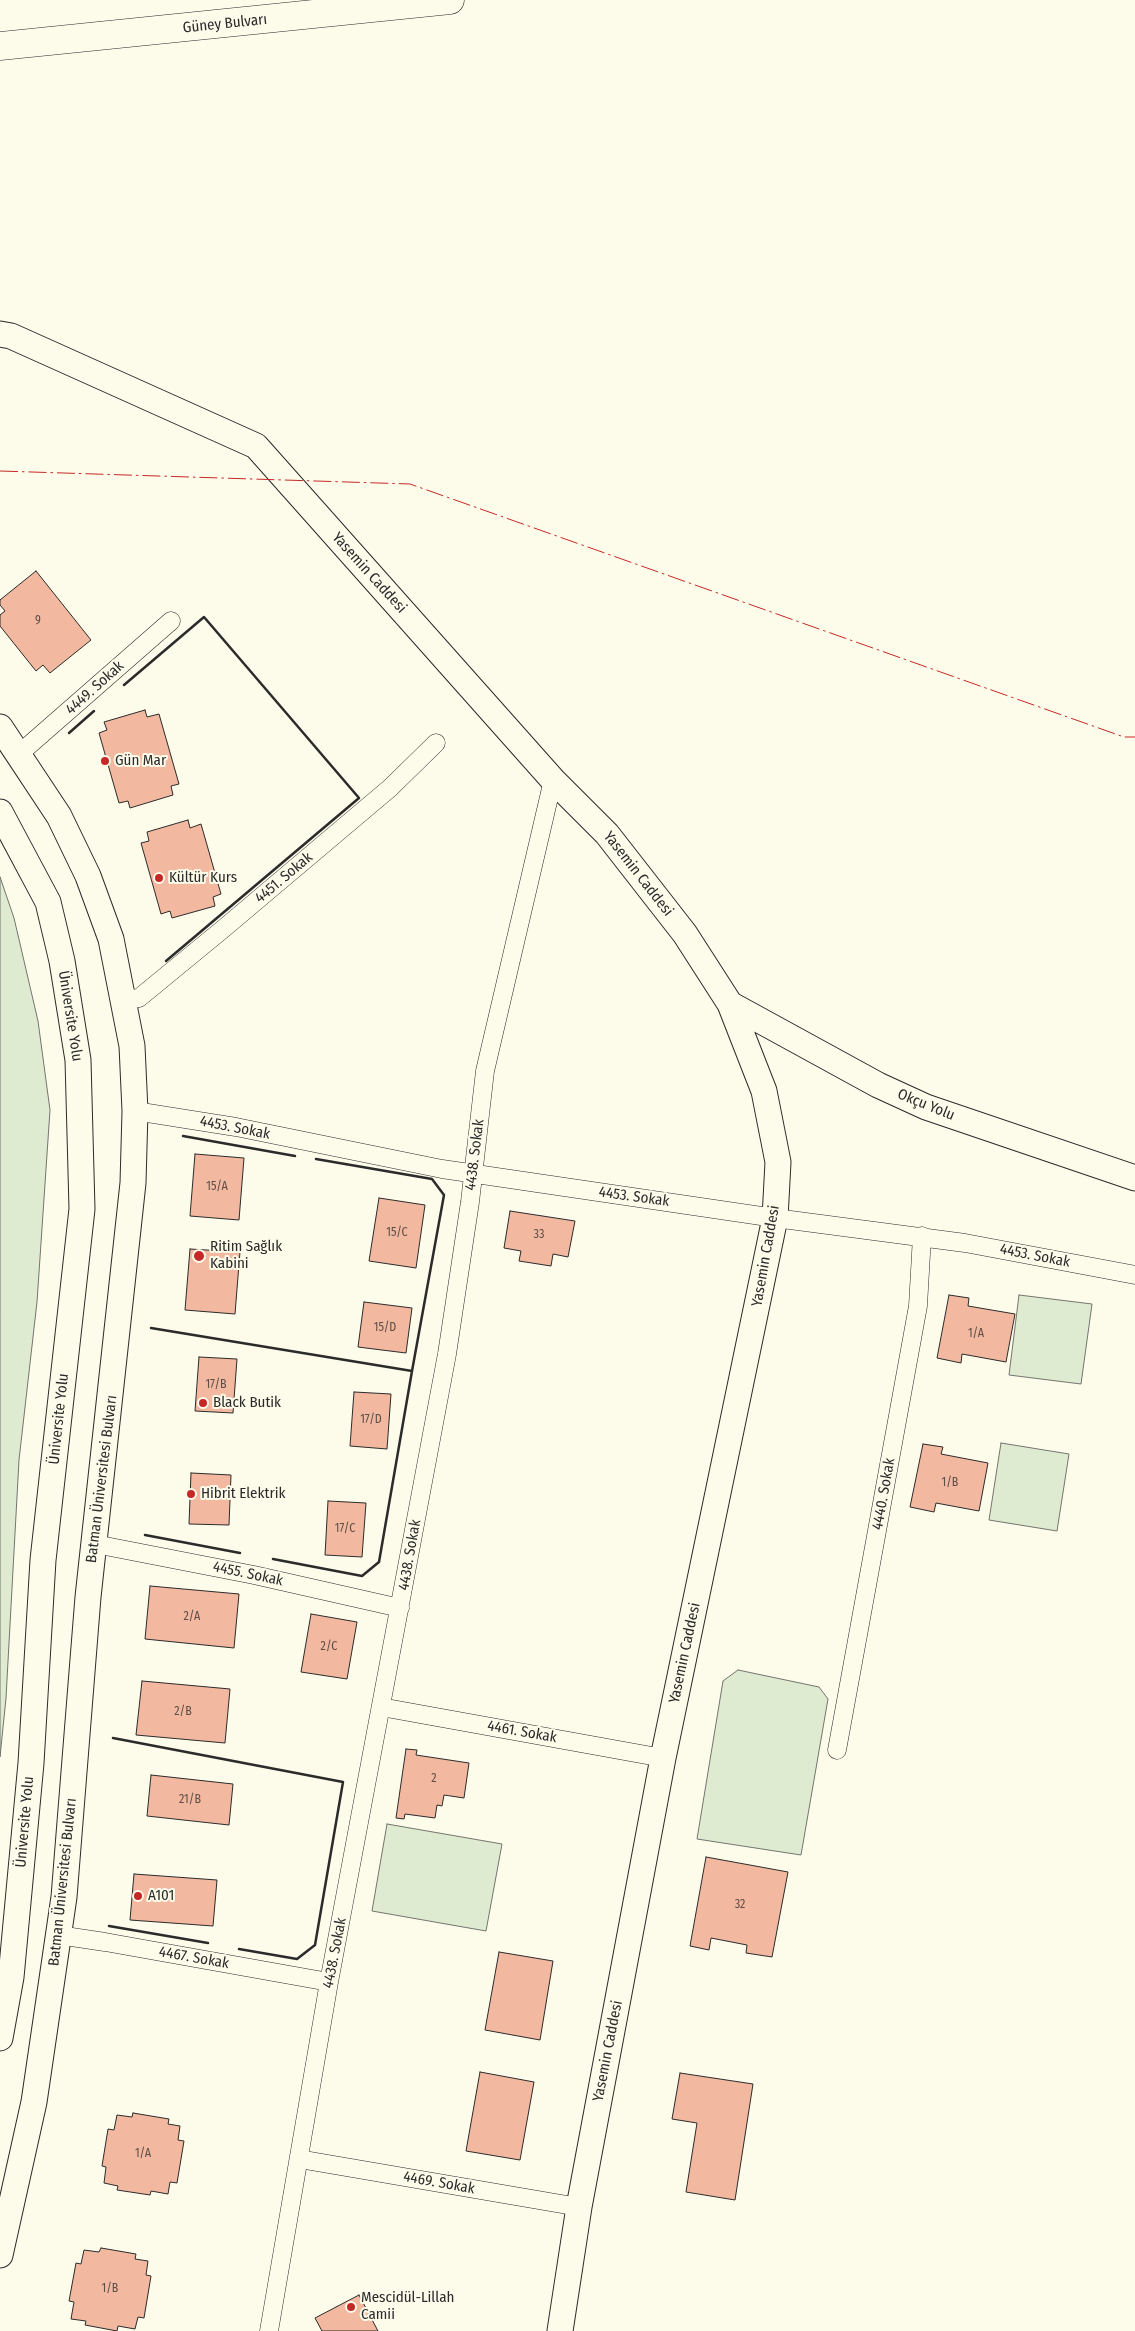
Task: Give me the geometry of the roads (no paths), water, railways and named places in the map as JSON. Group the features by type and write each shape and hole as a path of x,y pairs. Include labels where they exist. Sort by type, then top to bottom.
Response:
{"highway":[{"name":"Güney Bulvarı","path":"0,46 450,0"}],"main road":[{"name":"Yasemin Caddesi","path":"0,334 11,336 256,446 553,780 607,834 685,934 730,1004 765,1100 778,1162 775,1218 663,1758 579,2207 560,2331"},
{"name":"Batman Üniversitesi Bulvarı","path":"0,727 58,816 88,876 111,939 132,1046 135,1111 132,1193 95,1544 64,1897 34,2102 0,2255"},
{"name":"Üniversite Yolu","path":"0,812 48,902 62,962 78,1060 82,1208 43,1560 31,1763 12,1967 0,2038"},
{"name":"Okçu Yolu","path":"730,1004 878,1085 926,1107 1135,1178"}],"street":[{"name":"4449. Sokak","path":"19,754 171,621"},
{"name":"4451. Sokak","path":"123,1000 139,998 224,929 390,788 436,743"},
{"name":"4438. Sokak","path":"268,2331 329,1982 447,1354 473,1174 485,1071 553,780"},
{"name":"4453. Sokak","path":"135,1111 236,1127 363,1155 473,1174 775,1218 966,1242 1135,1275"},
{"name":"4440. Sokak","path":"837,1750 918,1306 922,1236"},
{"name":"4455. Sokak","path":"95,1544 254,1575 400,1608"},
{"name":"4461. Sokak","path":"381,1707 663,1758"},
{"name":"4467. Sokak","path":"58,1936 115,1943 329,1982"},
{"name":"4469. Sokak","path":"298,2158 579,2207"}],"place":[{"name":"Gün Mar","path":"105,761"},
{"name":"Kültür Kurs","path":"159,878"},
{"name":"Ritim Sağlık Kabini","path":"199,1256"},
{"name":"Black Butik","path":"203,1403"},
{"name":"Hibrit Elektrik","path":"191,1494"},
{"name":"A101","path":"138,1896"},
{"name":"Mescidül-Lillah Camii","path":"351,2307"}]}
